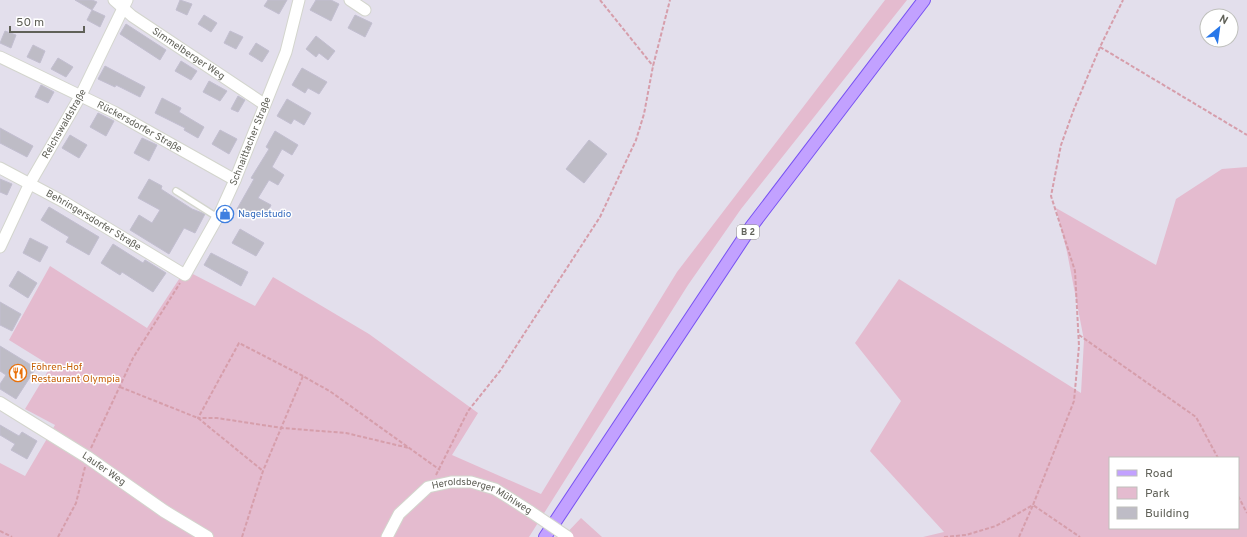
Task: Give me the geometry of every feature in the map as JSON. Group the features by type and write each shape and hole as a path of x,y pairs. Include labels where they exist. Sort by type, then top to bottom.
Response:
{"main road":[{"name":"B 2","path":"545,537 751,227 924,0"}],"street":[{"name":"Schnaittacher Straße","path":"185,275 217,217 235,180 286,52 299,0"},
{"path":"352,1 365,10"},
{"name":"Simmelberger Weg","path":"122,2 132,16 264,104"},
{"name":"Reichswaldstraße","path":"0,247 30,183 81,95 122,2"},
{"name":"Rückersdorfer Straße","path":"0,57 81,95 235,180"},
{"name":"Behringersdorfer Straße","path":"0,168 30,183 185,275"},
{"name":"Laufer Weg","path":"0,403 87,457 164,511 207,537"},
{"name":"Heroldsberger Mühlweg","path":"387,537 399,514 428,487 452,482 471,482 495,489 568,537"}],"lane":[{"path":"176,191 217,217"}],"path":[{"path":"600,0 653,66"},
{"path":"428,487 440,470 468,411 500,371 600,217 636,140 644,114 653,66 670,0"},
{"path":"1019,537 1074,401 1079,335 1075,271 1051,196 1061,146 1074,109 1100,47 1123,0"},
{"path":"1100,47 1247,135"},
{"path":"58,537 76,503 87,457 133,358 185,275"},
{"path":"1079,335 1196,417 1217,457"},
{"path":"198,418 239,343 331,392 440,470"},
{"path":"242,537 264,471 303,376"},
{"path":"120,387 198,418 264,471"},
{"path":"198,418 217,418 282,428 346,433 409,448"},
{"path":"1239,498 1247,513"},
{"path":"944,537 966,535 996,526 1033,505"},
{"path":"1033,505 1080,537"},
{"path":"0,531 12,537"}],"green space":[{"path":"885,0 907,0 741,209 688,285 529,537 0,537 0,463 25,476 55,425 25,409 51,366 9,340 50,266 147,328 185,270 255,306 273,277 369,334 478,413 452,455 541,494 677,272"},
{"path":"1247,167 1247,537 923,537 944,532 870,451 901,401 855,343 899,279 1081,393 1084,340 1067,252 1056,208 1156,265 1176,199 1222,169"},
{"path":"581,518 602,537 563,537"}],"building":[{"path":"75,0 92,0 97,2 92,10"},
{"path":"180,0 192,4 187,15 176,10"},
{"path":"268,0 287,0 279,14 264,6"},
{"path":"316,0 331,0 339,4 331,21 310,10"},
{"path":"92,10 105,16 100,27 87,20"},
{"path":"204,15 217,23 211,32 198,24"},
{"path":"355,15 372,23 365,37 348,28"},
{"path":"126,24 166,50 160,60 120,34"},
{"path":"5,31 16,35 11,48 0,43"},
{"path":"230,31 243,37 236,49 224,43"},
{"path":"316,36 335,51 328,60 319,53 316,57 306,49"},
{"path":"256,43 269,51 262,62 249,54"},
{"path":"33,45 45,51 40,63 27,57"},
{"path":"58,58 73,67 66,77 51,69"},
{"path":"181,61 197,71 191,80 175,71"},
{"path":"105,66 145,87 140,97 116,85 115,87 98,79"},
{"path":"302,68 327,82 319,94 308,88 305,93 292,85"},
{"path":"209,81 227,91 220,101 203,92"},
{"path":"41,85 54,92 48,103 35,97"},
{"path":"238,96 245,100 238,112 231,109"},
{"path":"162,98 181,108 179,112 204,127 198,138 184,130 185,128 155,113"},
{"path":"287,99 311,113 304,125 294,119 291,124 277,116"},
{"path":"98,113 114,121 106,136 90,127"},
{"path":"0,128 33,146 27,157 0,143"},
{"path":"220,130 237,139 229,154 212,144"},
{"path":"275,131 298,145 292,155 282,149 272,167 284,175 278,185 269,180 258,198 271,205 265,217 255,211 252,217 237,209 254,179 251,178 269,149 266,147"},
{"path":"70,135 87,145 79,158 62,148"},
{"path":"142,138 157,145 149,161 134,153"},
{"path":"589,140 607,154 584,183 566,169"},
{"path":"0,179 12,184 7,195 0,192"},
{"path":"149,179 162,186 161,189 192,209 205,214 195,233 184,228 169,254 130,230 139,215 152,223 160,210 138,198"},
{"path":"49,207 99,237 89,255 66,242 69,237 41,220"},
{"path":"240,229 264,243 256,256 232,243"},
{"path":"30,238 48,247 40,262 23,253"},
{"path":"113,244 143,263 145,260 166,273 153,292 122,272 120,275 101,263"},
{"path":"211,253 248,272 241,286 204,265"},
{"path":"18,271 37,283 28,298 9,286"},
{"path":"0,302 21,314 12,331 0,325"},
{"name":"Föhren-Hof Restaurant Olympia","path":"0,346 36,368 16,399 0,389 0,384 6,375 0,371"},
{"path":"0,425 19,436 22,432 37,441 27,459 11,450 15,444 0,435"}],"place":[{"name":"Nagelstudio","path":"225,214"},
{"name":"Föhren-Hof Restaurant Olympia","path":"18,373"}]}
